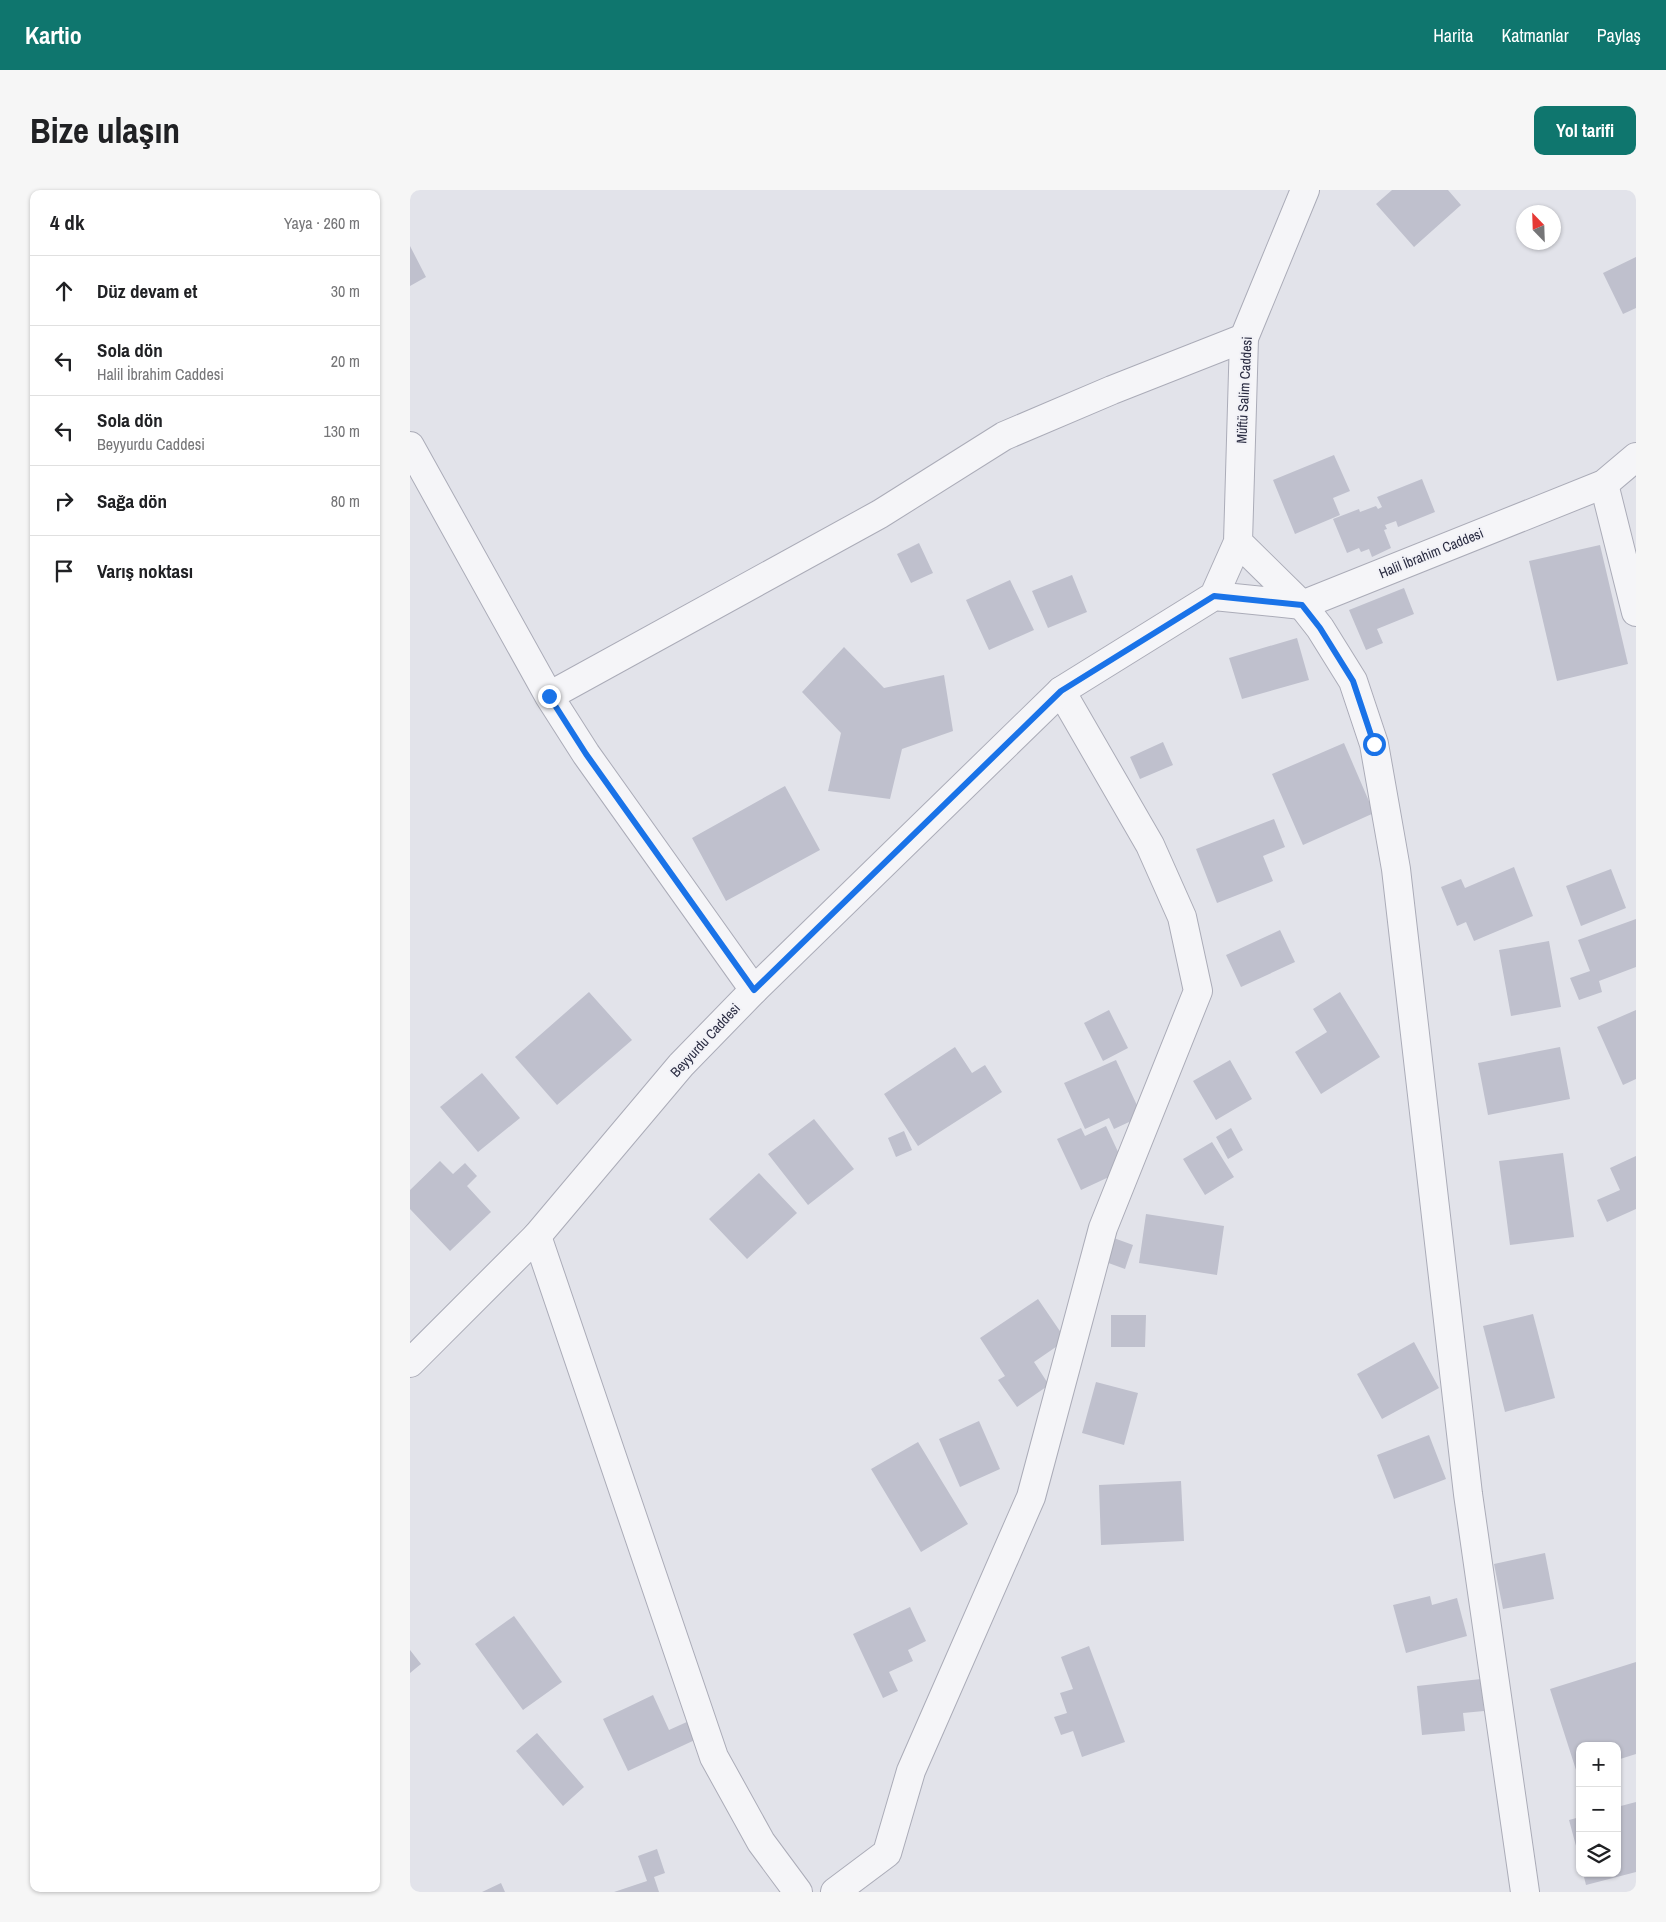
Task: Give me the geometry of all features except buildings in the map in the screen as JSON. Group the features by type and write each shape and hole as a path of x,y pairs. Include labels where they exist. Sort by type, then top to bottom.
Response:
{"street":[{"name":"Müftü Salim Caddesi","path":"1214,596 1238,542 1244,338 1305,190"},
{"path":"549,696 880,514 1004,436 1112,390 1244,338"},
{"path":"410,446 549,696 586,754 754,990"},
{"name":"Halil İbrahim Caddesi","path":"1214,596 1302,605 1604,484 1636,456"},
{"path":"1604,484 1636,612"},
{"path":"1238,542 1302,605 1320,628 1353,681 1374,744 1396,869 1468,1494 1525,1892"},
{"name":"Beyyurdu Caddesi","path":"410,1363 537,1236 681,1065 754,990 1061,691 1214,596"},
{"path":"835,1892 887,1853 911,1771 1030,1497 1103,1228 1198,991 1182,917 1150,845 1061,691"},
{"path":"537,1236 714,1757 761,1842 798,1892"}],"route":[{"path":"549,696 586,754 754,990 917,829 1061,691 1214,596 1302,605 1320,628 1353,681 1374,744"}]}
